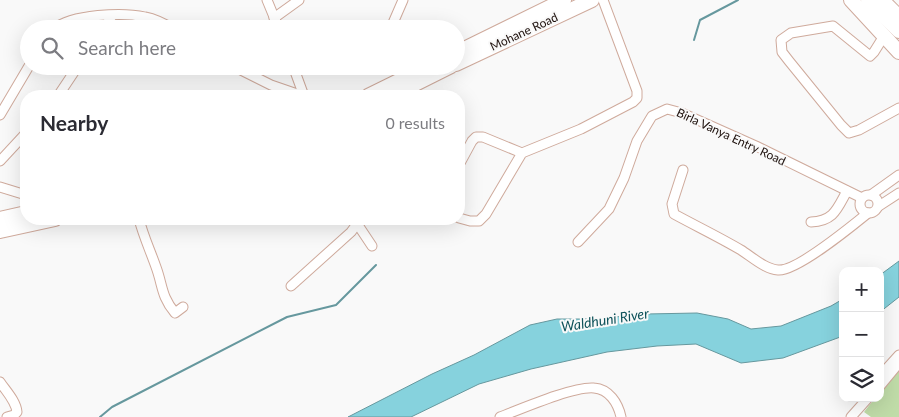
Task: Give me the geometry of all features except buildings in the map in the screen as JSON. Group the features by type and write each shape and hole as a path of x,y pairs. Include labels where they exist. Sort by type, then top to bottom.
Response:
{"main road":[{"name":"Mohane Road","path":"465,49 564,0"},
{"name":"Mohane Road","path":"465,60 592,0"},
{"path":"851,0 899,52"},
{"path":"868,0 899,31"},
{"path":"882,0 899,17"},
{"path":"381,90 413,75"},
{"path":"398,90 417,75"},
{"path":"1,225 20,216"},
{"path":"1,225 20,223"}],"street":[{"path":"267,0 274,18 299,0"},
{"path":"395,20 402,0"},
{"path":"465,220 470,222 479,221 486,214 522,153 581,129 633,102 637,98 637,91 603,0"},
{"path":"72,20 128,14 154,20"},
{"path":"109,20 112,16"},
{"path":"884,36 870,56 833,26 791,33 781,40 782,52 841,126 849,133 860,130 899,108"},
{"path":"0,115 24,75"},
{"path":"62,90 72,75"},
{"path":"251,75 286,90"},
{"path":"296,75 302,90"},
{"name":"Birla Vanya Entry Road","path":"578,242 609,209 624,178 637,141 652,116 668,109 682,113 756,146 847,191 867,196"},
{"path":"465,154 476,137 483,137 522,153"},
{"path":"0,161 20,139"},
{"path":"682,170 672,204 674,214 776,270 785,270 801,262 896,195 885,184"},
{"path":"868,213 860,207 867,196 899,175"},
{"path":"0,188 20,193"},
{"path":"811,222 823,221 831,217 847,191"},
{"path":"867,196 877,198 879,206"},
{"path":"141,225 157,268 164,297 175,313 183,307"},
{"path":"291,286 351,232 354,225"},
{"path":"357,225 372,246"},
{"path":"884,372 899,355"},
{"path":"884,381 899,364"},
{"path":"0,382 17,408 17,412 14,415 7,417"},
{"path":"500,417 568,392 596,388 605,391 613,399 619,408 621,417"},
{"path":"855,416 865,402"}],"green space":[{"path":"899,368 899,417 871,417 864,412 872,402 884,402 884,386"}],"water":[{"path":"899,261 899,297 884,309 884,272"},
{"name":"Waldhuni River","path":"839,301 839,337 783,358 741,363 696,344 607,352 531,369 479,384 411,417 348,417 474,355 530,325 557,319 594,319 646,314 697,313 728,319 751,329 781,326"}],"waterway":[{"path":"694,40 700,20 738,0"},
{"path":"100,417 112,407 287,317 336,305 376,265"}]}
